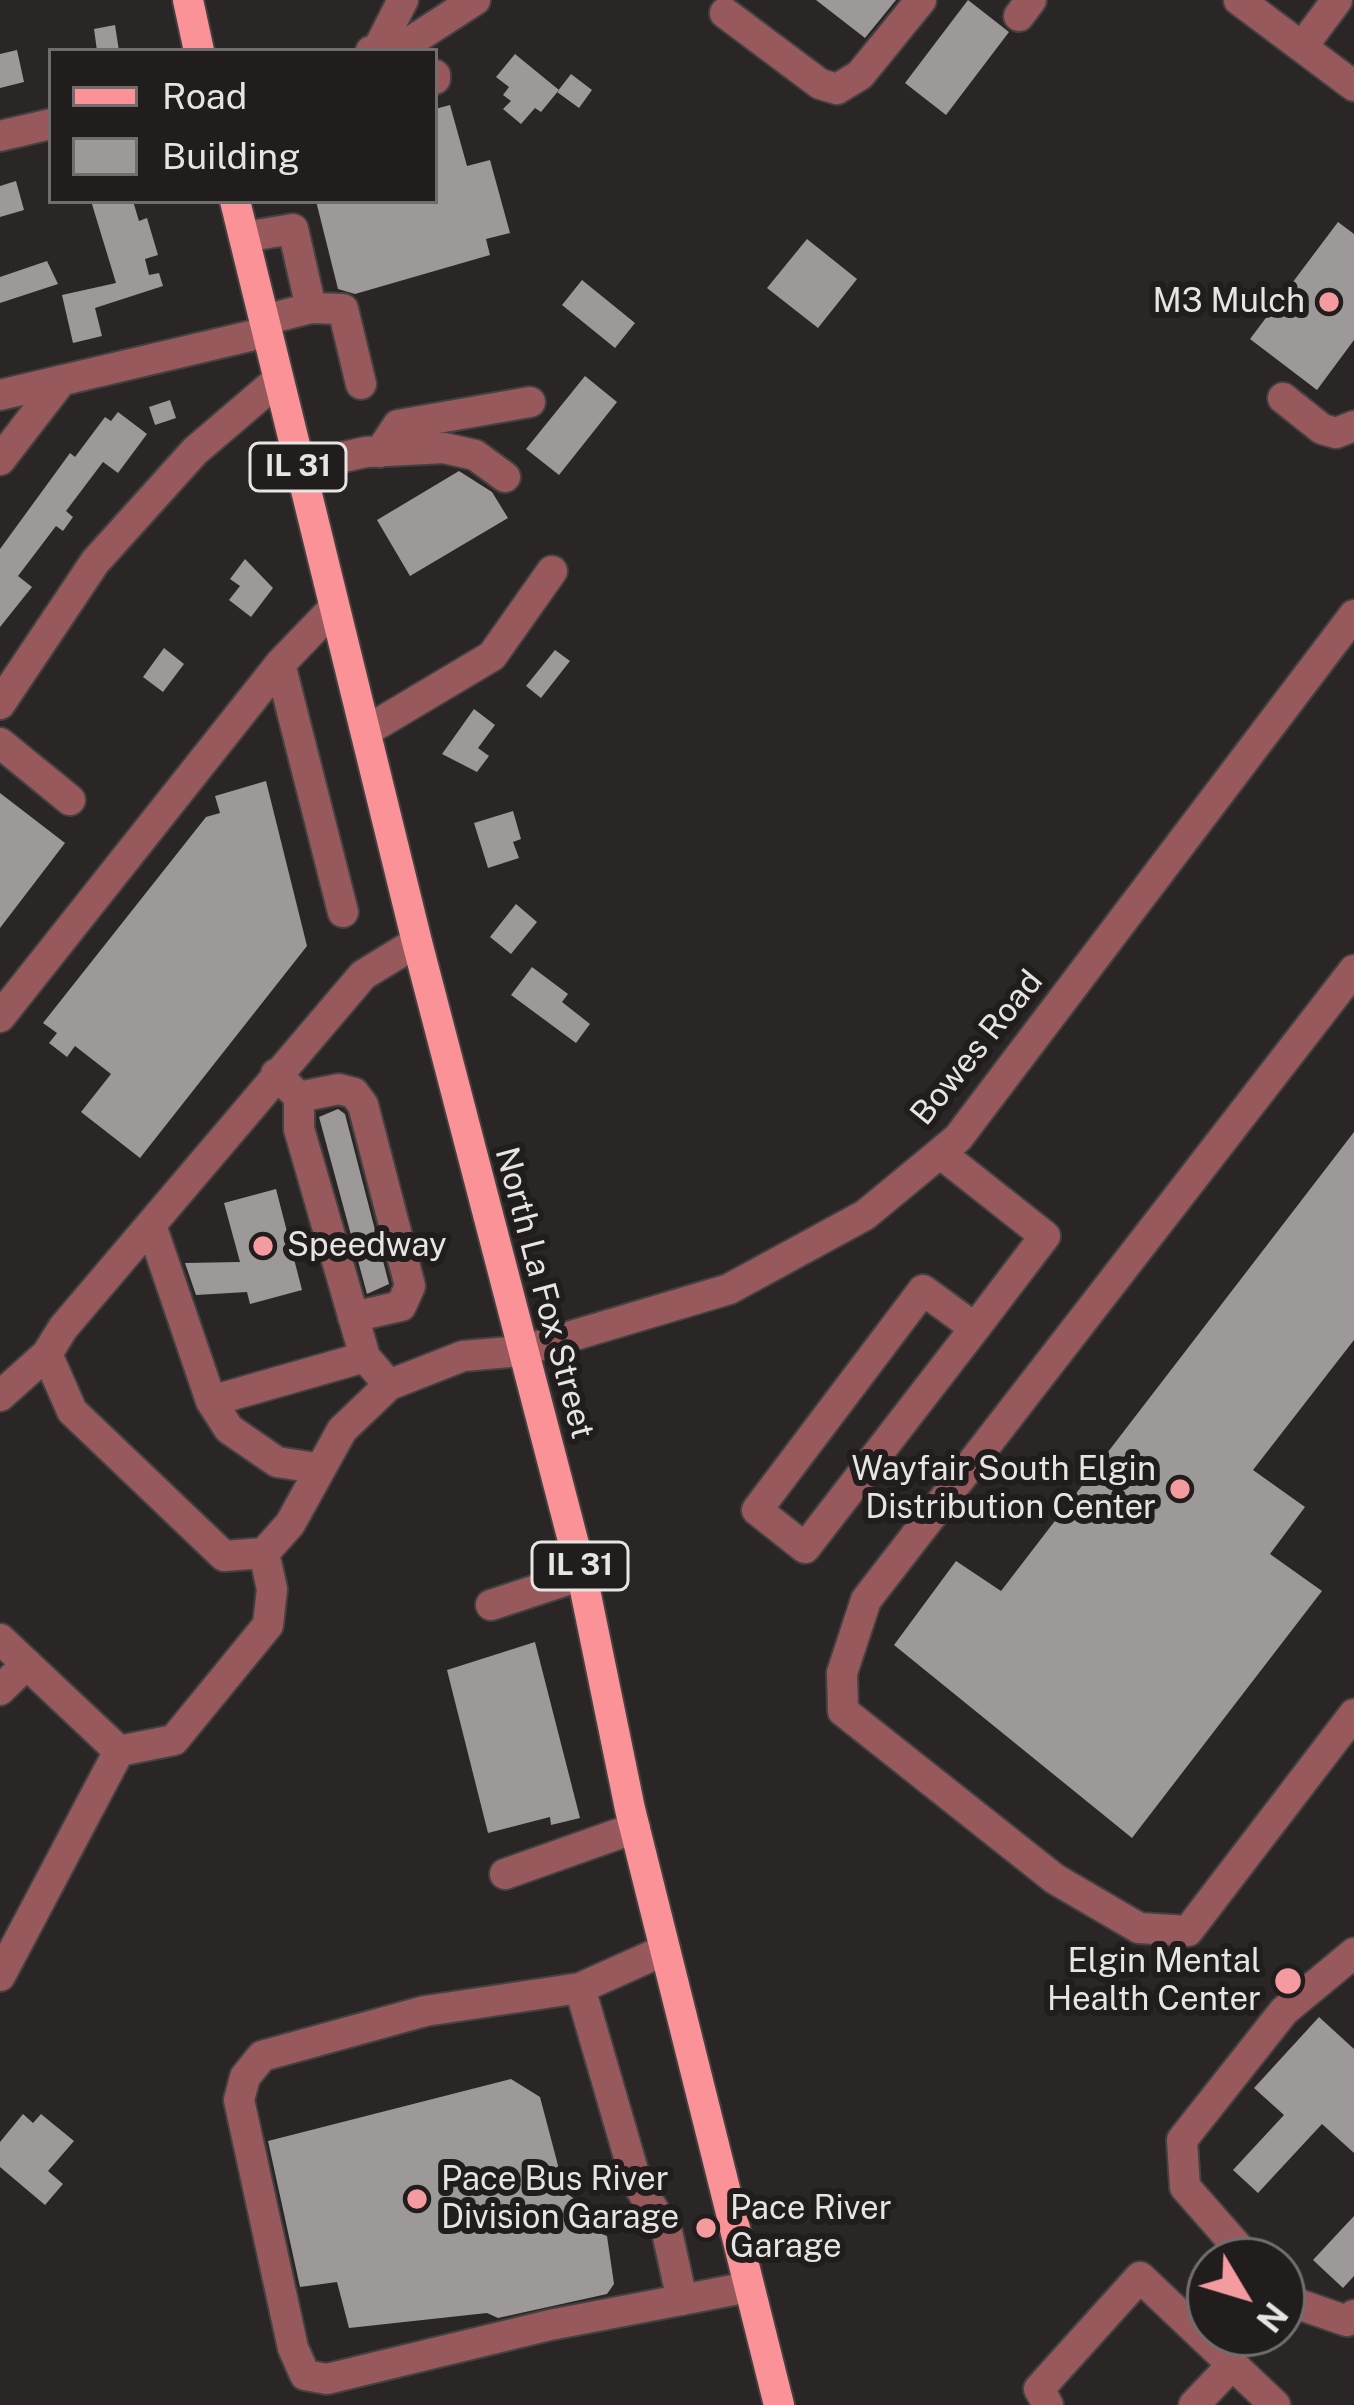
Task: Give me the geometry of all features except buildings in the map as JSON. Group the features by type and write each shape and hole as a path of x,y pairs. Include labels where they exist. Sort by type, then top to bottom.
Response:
{"main road":[{"path":"188,0 199,48"},
{"name":"North La Fox Street","path":"236,204 417,943 582,1575 635,1828 779,2405"}],"street":[{"path":"376,48 403,0"},
{"path":"388,48 428,42 475,0"},
{"path":"725,13 820,84 837,89 860,75 921,0"},
{"path":"1239,0 1354,86"},
{"path":"1302,47 1337,0"},
{"path":"0,136 48,125"},
{"path":"244,237 293,229 310,308"},
{"path":"0,394 265,326 310,308 343,309 361,384"},
{"path":"0,460 62,380"},
{"path":"0,704 95,562 195,451 278,380"},
{"path":"1282,398 1322,429 1336,433 1354,426"},
{"path":"380,452 398,425 530,402"},
{"path":"298,467 380,452 444,448 475,454 505,477"},
{"path":"366,731 492,656 552,572"},
{"path":"0,1017 280,664 333,608"},
{"name":"Bowes Road","path":"389,1385 463,1356 521,1351 729,1288 865,1215 958,1138 1354,615"},
{"path":"280,664 343,912"},
{"path":"0,743 70,800"},
{"path":"0,1396 47,1354 63,1328 363,975 417,943"},
{"path":"1354,970 866,1600 842,1673 843,1711 1055,1879 1138,1928 1188,1931 1354,1714"},
{"path":"47,1354 72,1411 165,1505 224,1556 264,1553 290,1524 316,1468 364,1404 389,1385 365,1357 299,1129 298,1097 276,1074"},
{"path":"298,1097 338,1090 354,1093 362,1105 410,1286 401,1306 352,1317"},
{"path":"940,1153 1045,1236 975,1328 805,1548 757,1510 923,1290 975,1328"},
{"path":"152,1228 211,1400 229,1429 277,1462 316,1468"},
{"path":"211,1400 365,1357"},
{"path":"119,1751 174,1740 244,1660 268,1625 272,1588 264,1553"},
{"path":"490,1605 582,1575"},
{"path":"0,1639 119,1751"},
{"path":"0,1690 27,1664"},
{"path":"0,1976 119,1751"},
{"path":"505,1874 635,1828"},
{"path":"665,1950 580,1988 425,2011 262,2056 245,2077 239,2100 292,2348 305,2375 327,2379 749,2287"},
{"path":"1229,2237 1185,2187 1182,2140 1284,2011 1354,1953"},
{"path":"580,1988 636,2181 667,2231 682,2300"},
{"path":"1048,2405 1039,2389 1140,2277 1275,2405"},
{"path":"1306,2307 1347,2321 1354,2315"},
{"path":"1194,2405 1233,2364"}],"place":[{"name":"M3 Mulch","path":"1329,302"},
{"name":"Speedway","path":"263,1246"},
{"name":"Wayfair South Elgin Distribution Center","path":"1180,1489"},
{"name":"Elgin Mental Health Center","path":"1288,1981"},
{"name":"Pace Bus River Division Garage","path":"417,2199"},
{"name":"Pace River Garage","path":"706,2228"}]}
